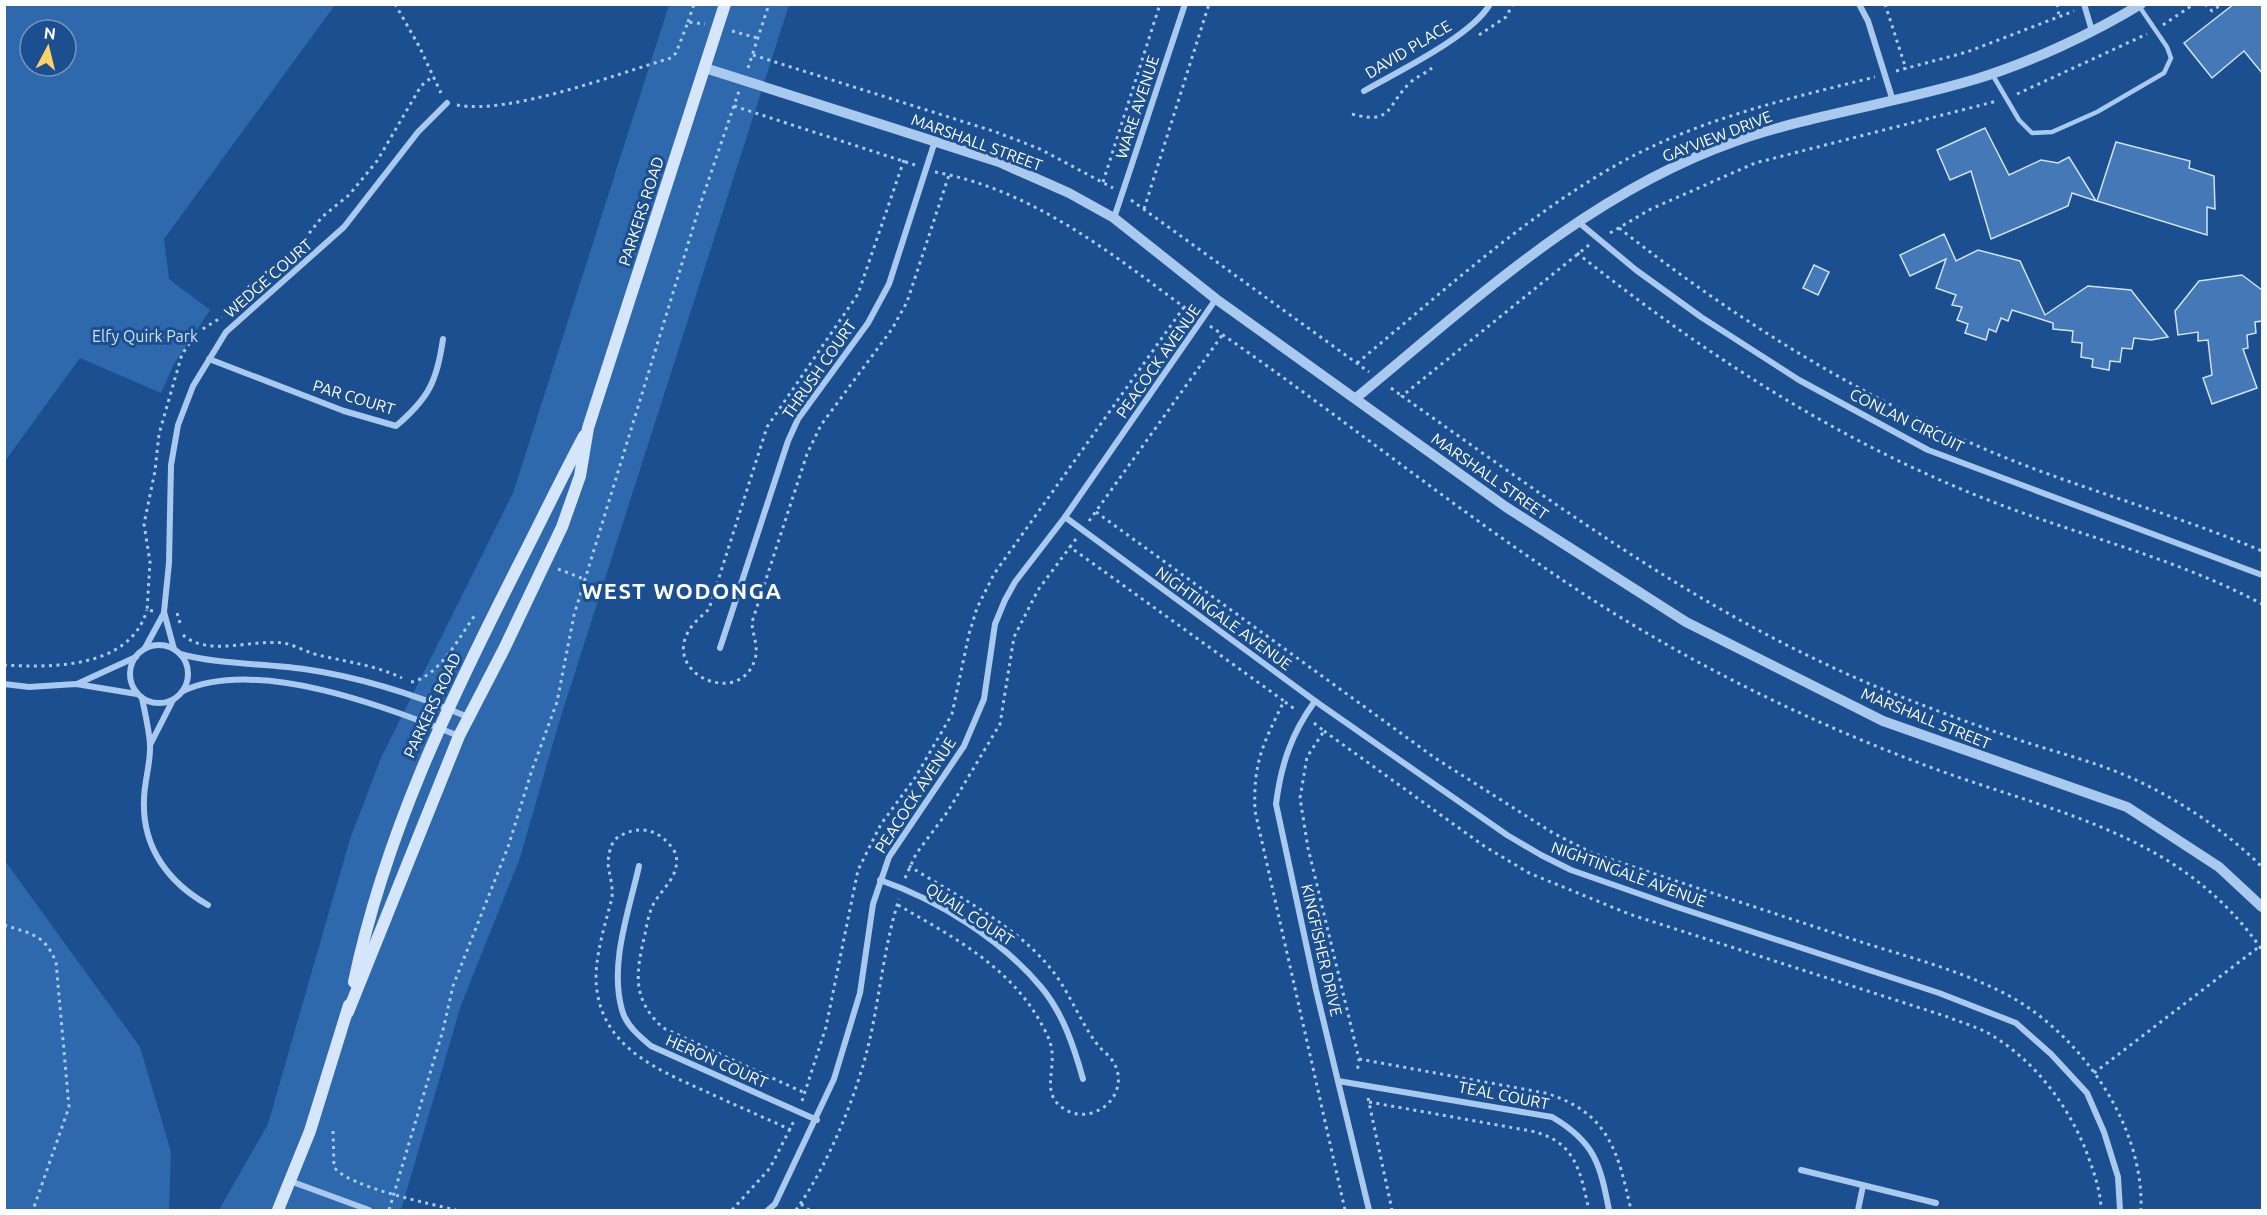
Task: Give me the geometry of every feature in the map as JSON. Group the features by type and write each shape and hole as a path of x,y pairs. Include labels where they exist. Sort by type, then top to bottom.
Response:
{"main road":[{"name":"PARKERS ROAD","path":"278,1210 310,1131 348,1012 459,736 545,564 580,476 588,428 725,4"},
{"name":"PARKERS ROAD","path":"348,1012 360,951 396,831 438,728 588,428"}],"street":[{"name":"WARE AVENUE","path":"1114,218 1185,4"},
{"name":"DAVID PLACE","path":"1364,91 1483,17 1490,4"},
{"path":"1859,4 1868,21 1893,101"},
{"path":"2084,4 2092,31"},
{"name":"GAYVIEW DRIVE","path":"1356,398 1522,261 1576,220 1659,174 1735,141 1802,120 1893,101 1992,74 2092,31 2140,5"},
{"name":"MARSHALL STREET","path":"705,68 935,141 1032,176 1114,218 1216,299 1506,507 1686,622 1883,721 2127,807 2219,867 2262,907"},
{"name":"WEDGE COURT","path":"146,648 164,612 169,563 171,465 178,425 193,386 226,332 248,310 317,253 344,227 418,132 447,103"},
{"name":"THRUSH COURT","path":"720,648 788,441 798,419 868,323 884,295 935,141"},
{"name":"CONLAN CIRCUIT","path":"1576,220 1636,270 1701,317 1789,374 1928,450 2262,575"},
{"name":"PEACOCK AVENUE","path":"768,1210 775,1204 817,1120 834,1079 860,993 873,904 889,857 964,746 984,699 995,624 1005,600 1015,582 1065,517 1216,299"},
{"name":"PAR COURT","path":"209,359 344,411 396,426 414,411 431,390 439,367 443,339"},
{"name":"NIGHTINGALE AVENUE","path":"1065,517 1315,701 1507,835 1571,870 1939,993 2016,1023 2051,1054 2087,1093 2104,1132 2118,1177 2120,1210"},
{"name":"WEDGE COURT","path":"164,612 174,649"},
{"path":"76,684 136,657 146,648 165,645 180,654 189,672 183,691"},
{"path":"180,654 215,662 287,667 340,676 408,693 468,717"},
{"path":"136,657 130,676 140,696 150,746 144,801 145,823 153,849 166,871 185,892 208,905"},
{"path":"4,684 29,687 76,684 140,696 152,703 163,704 198,684 230,680 300,687 370,702 459,736"},
{"path":"150,746 173,700"},
{"name":"KINGFISHER DRIVE","path":"1315,701 1287,748 1279,775 1276,804 1369,1210"},
{"name":"HERON COURT","path":"639,866 618,960 618,986 622,1011 634,1031 651,1046 817,1120"},
{"name":"QUAIL COURT","path":"880,880 903,888 955,917 1007,952 1042,987 1074,1047 1083,1078"},
{"name":"TEAL COURT","path":"1338,1081 1363,1083 1552,1117 1574,1129 1588,1144 1601,1173 1609,1210"},
{"path":"1801,1170 1936,1203"},
{"path":"290,1181 369,1210"},
{"path":"1858,1210 1863,1186"},
{"path":"775,1204 782,1210"}],"lane":[{"path":"1992,74 2024,128 2032,133 2052,132 2097,112 2154,81 2169,67 2170,58 2167,47 2140,5"}],"path":[{"path":"395,4 419,45 432,78 447,103 474,108 517,103 671,58 676,53 694,4"},
{"path":"389,1210 443,1030 453,986 508,848 532,770 557,702 574,615 584,579 700,205 769,4"},
{"path":"1103,182 1160,4"},
{"path":"1143,209 1209,4"},
{"path":"1470,42 1506,17 1513,4"},
{"path":"1884,4 1906,69"},
{"path":"2057,4 2059,16"},
{"path":"2194,4 2156,30 2006,99 1755,163 1651,209 1565,262 1402,396 1617,547 1724,612 1869,684 2016,739 2128,777 2164,795 2203,820 2262,867"},
{"path":"2205,4 2212,12 2222,4"},
{"path":"688,22 718,27 758,38"},
{"path":"1352,114 1375,119 1387,114 1412,81 1434,67"},
{"path":"4,665 45,667 105,656 134,635 147,610 150,562 144,531 145,516 155,471 159,434 182,354 198,332 225,315 252,283 296,250 322,217 344,201 377,161 421,86 432,78"},
{"path":"904,160 858,294 767,428 709,609 690,629 685,639 686,660 692,671 705,681 717,684 730,682 746,674 755,659 757,649 752,622 807,454 821,425 892,329 907,302 950,175"},
{"path":"1619,228 1725,307 1789,348 1874,397 1981,448 2094,490 2184,519 2262,551"},
{"path":"732,1210 770,1168 791,1130 829,1017 858,870 880,824 915,778 952,714 969,634 985,592 1033,519 1184,307"},
{"path":"796,1210 829,1149 860,1074 897,905 909,866 964,785 1000,724 1014,637 1038,590 1222,334"},
{"path":"1096,512 1435,758 1553,833 1592,853 1953,972 2013,998 2062,1034 2094,1073 2124,1126 2142,1184 2141,1210"},
{"path":"1070,547 1484,846 1529,873 1629,914 1945,1016 1988,1033 2022,1057 2050,1087 2073,1121 2090,1161 2101,1200 2101,1210"},
{"path":"545,564 584,579"},
{"path":"147,610 180,614 182,634 194,642 213,645 281,643 318,655 372,666 412,682 423,679 447,655 476,614"},
{"path":"1284,701 1263,744 1254,778 1254,811 1346,1210"},
{"path":"1324,730 1307,757 1300,798 1308,848 1359,1059 1355,1070 1363,1083 1369,1102 1392,1210"},
{"path":"791,1130 655,1068 627,1048 610,1026 598,992 597,970 612,898 613,889 606,864 614,840 638,830 656,831 665,838 676,854 674,876 652,905 638,964 640,996 652,1017 663,1028 805,1093"},
{"path":"897,905 971,948 1002,974 1024,999 1042,1025 1051,1047 1049,1085 1056,1101 1075,1114 1096,1112 1109,1105 1118,1084 1113,1060 1096,1043 1070,997 1047,963 1019,938 973,905 909,866"},
{"path":"4,925 48,943 56,962 69,1107 33,1210"},
{"path":"2094,1073 2260,946"},
{"path":"1369,1102 1531,1131 1551,1137 1575,1160 1581,1174 1589,1210"},
{"path":"333,1131 336,1170 344,1176 394,1195 456,1210"},
{"path":"801,1203 809,1210"}],"green space":[{"name":"Elfy Quirk Park","path":"5,4 335,5 164,239 169,279 210,310 174,364 161,393 80,358 5,461"},
{"path":"669,5 789,5 560,719 520,858 461,1005 401,1210 219,1210 268,1124 350,839 381,758 513,493"},
{"path":"5,861 140,1047 171,1152 169,1210 5,1210"}],"building":[{"path":"2234,4 2262,4 2262,73 2244,51 2212,78 2184,43"},
{"path":"1985,128 2009,175 2041,160 2058,163 2069,157 2096,201 2072,193 2068,206 1991,239 1971,171 1950,180 1937,150"},
{"path":"2116,142 2190,161 2189,168 2214,176 2215,209 2207,207 2207,235 2097,201"},
{"path":"1944,234 1956,261 1978,250 2020,261 2045,315 2088,286 2131,290 2168,337 2151,340 2134,338 2132,349 2122,348 2120,362 2110,361 2109,370 2092,367 2093,359 2081,357 2082,343 2072,342 2073,331 2053,329 2053,323 2012,310 2008,321 2001,318 1996,332 1989,329 1986,340 1965,333 1968,324 1957,320 1962,307 1952,305 1956,295 1936,288 1946,259 1910,276 1900,255"},
{"path":"1814,265 1829,272 1818,295 1803,288"},
{"path":"2242,275 2262,290 2262,321 2255,322 2256,333 2247,335 2248,348 2243,349 2257,388 2212,404 2203,378 2212,375 2208,340 2198,341 2198,332 2178,335 2175,311 2199,281"}],"district":[{"name":"WEST WODONGA","path":"682,591"}]}
